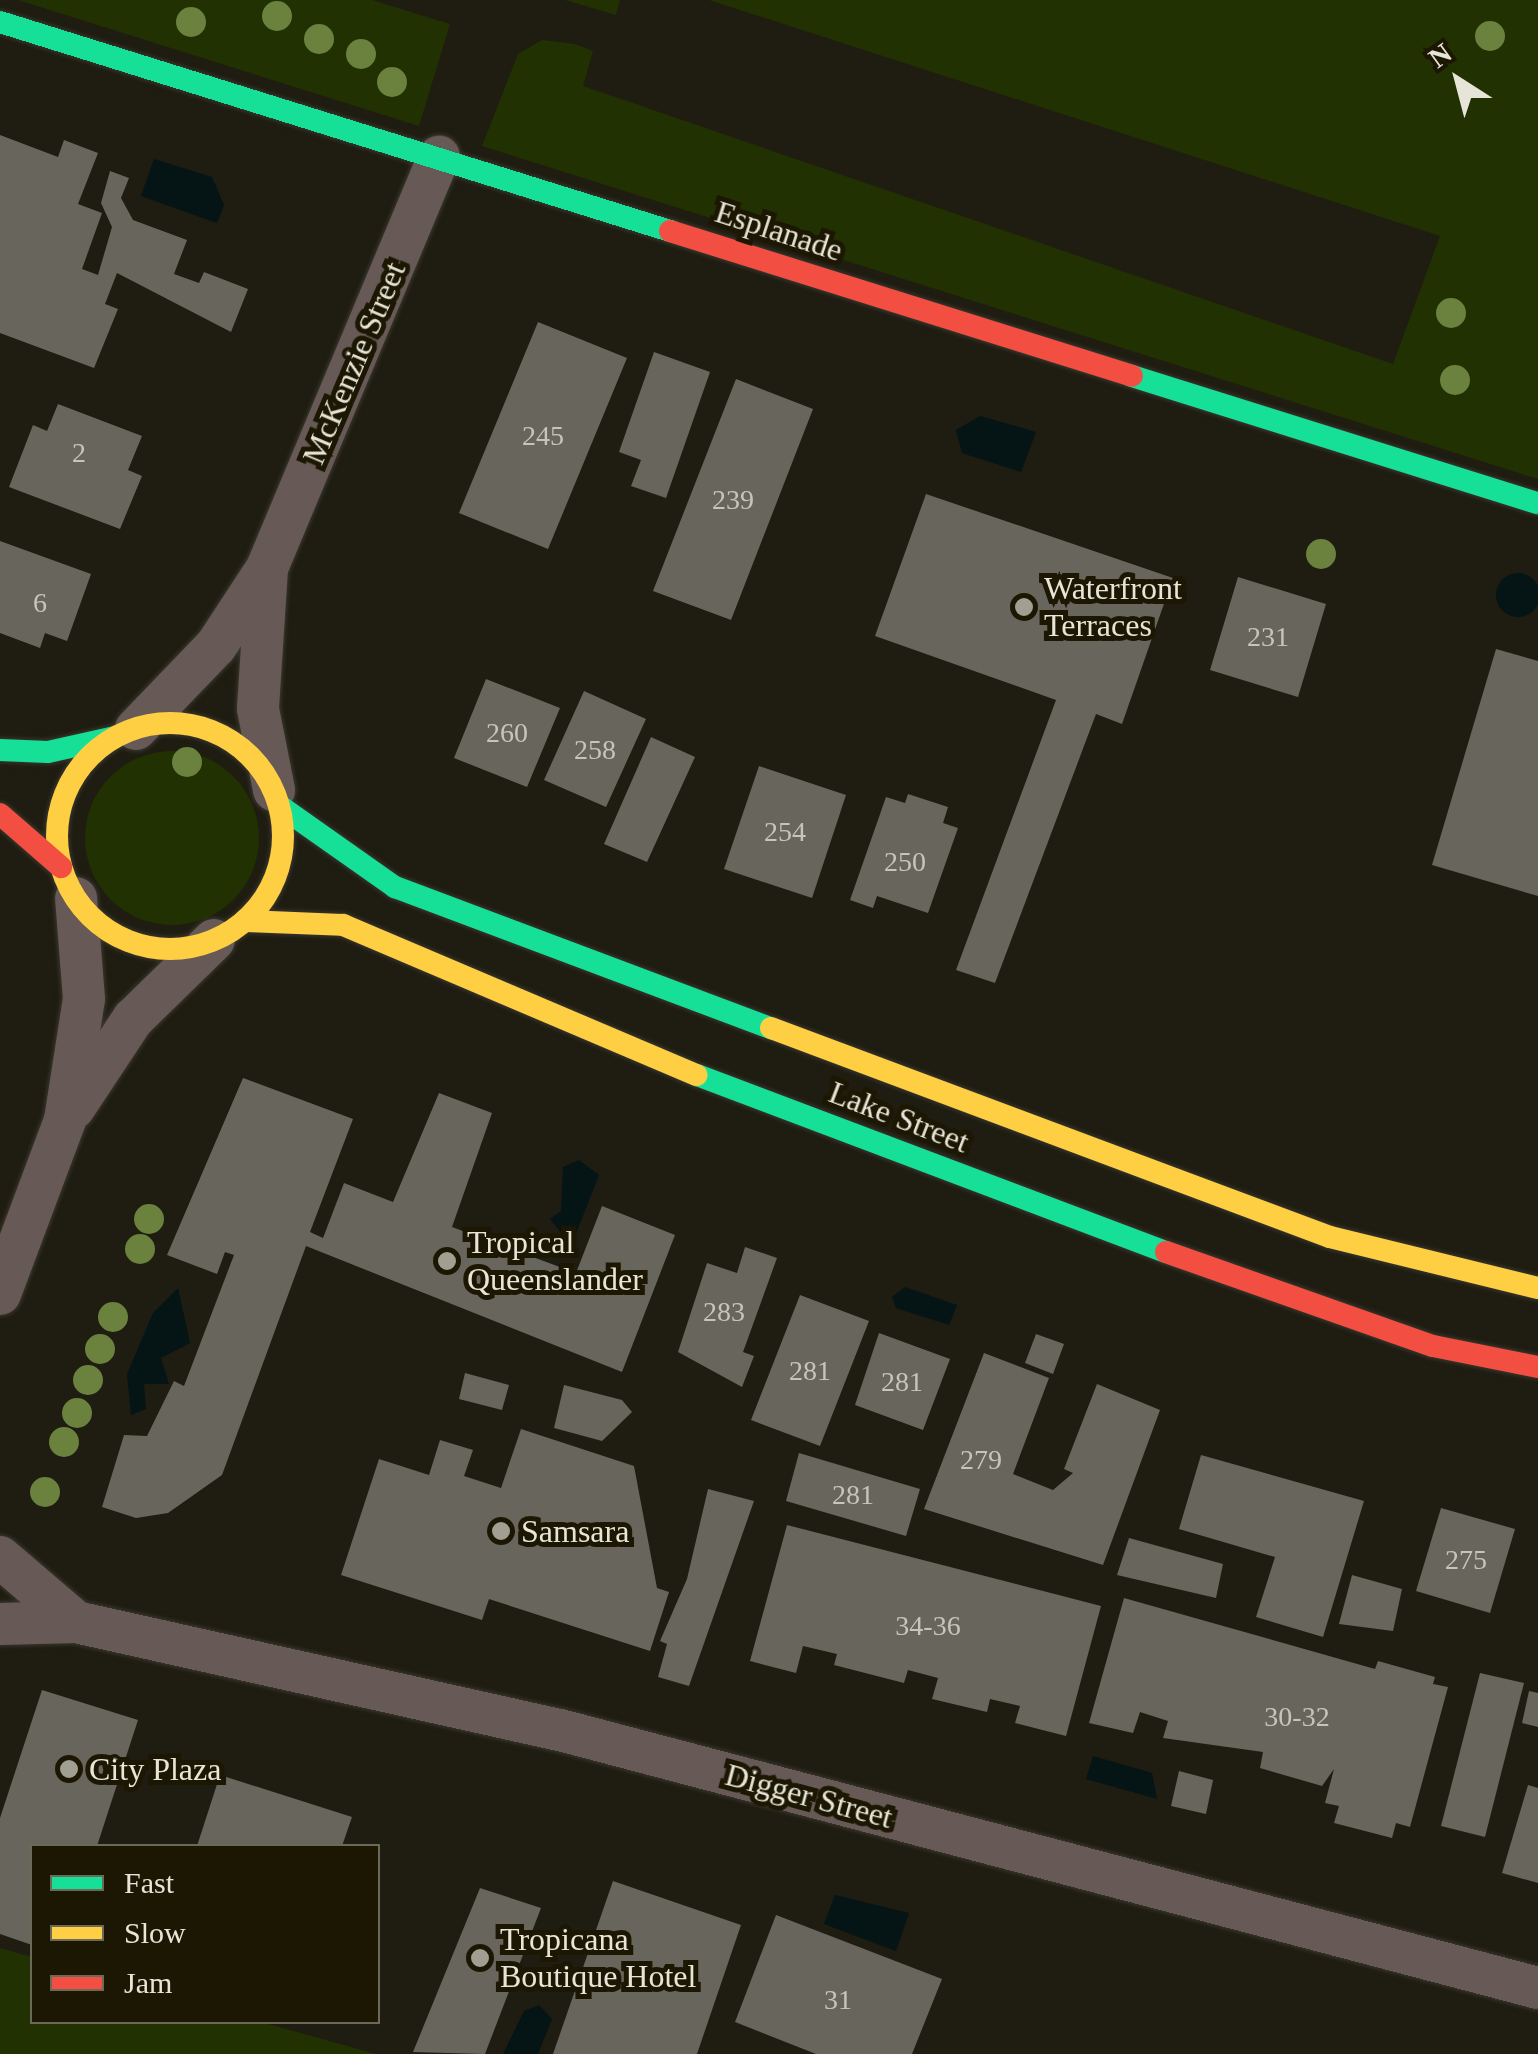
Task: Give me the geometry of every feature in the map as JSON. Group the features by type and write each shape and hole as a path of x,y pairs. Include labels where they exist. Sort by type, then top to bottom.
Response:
{"main road":[{"name":"Esplanade","path":"0,22 439,156 1538,504"},
{"path":"0,750 48,752 126,733 190,724 224,736 277,798 282,860 229,930 137,945 0,814"},
{"path":"69,883 57,829 67,792 126,733"},
{"name":"Lake Street","path":"277,798 395,888 1330,1237 1538,1288"},
{"name":"Lake Street","path":"229,930 343,926 577,1029 1289,1299 1434,1346 1538,1367"}],"street":[{"name":"McKenzie Street","path":"126,733 216,646 267,568 439,156"},
{"name":"McKenzie Street","path":"267,568 258,709 277,798"},
{"path":"0,1292 65,1120 84,999 69,883"},
{"path":"65,1120 132,1019 229,930"},
{"name":"Digger Street","path":"0,1558 76,1622"},
{"name":"Digger Street","path":"0,1624 76,1622 560,1730 1538,1988"}],"green space":[{"path":"18,0 372,0 450,24 419,126"},
{"path":"565,0 620,0 616,15"},
{"path":"709,0 1538,0 1538,479 482,146 518,54 542,40 575,44 593,51 583,86 1393,364 1440,236"},
{"path":"172,751 205,758 233,777 252,805 259,838 252,871 233,899 205,918 172,925 139,918 111,899 92,871 85,838 92,805 111,777 139,758"},
{"path":"0,1948 30,1956 30,2024 268,2024 376,2054 0,2054"}],"shaded area":[{"path":"154,159 212,177 224,205 217,223 141,196"},
{"path":"980,416 1036,432 1021,472 962,453 956,430"},
{"path":"1510,575 1526,575 1538,587 1538,603 1526,615 1510,615 1498,603 1498,587"},
{"path":"579,1160 599,1175 577,1231 563,1235 550,1219 561,1211 563,1167"},
{"path":"905,1287 957,1305 949,1325 896,1308 892,1297"},
{"path":"178,1288 190,1343 161,1358 169,1384 144,1384 146,1409 131,1415 127,1374 153,1313"},
{"path":"1093,1756 1152,1773 1157,1799 1086,1779"},
{"path":"835,1895 909,1913 896,1951 824,1924"},
{"path":"539,2005 552,2019 538,2054 503,2054 524,2011"}],"building":[{"path":"0,135 58,157 64,140 98,153 78,204 102,213 82,269 98,275 112,227 101,203 110,171 129,178 121,198 133,220 187,240 174,274 199,283 204,272 248,289 231,332 117,273 105,304 118,309 94,368 0,333"},
{"path":"538,322 627,358 548,549 459,513"},
{"path":"654,352 710,372 666,498 631,486 641,460 619,452"},
{"path":"736,379 813,409 731,620 653,591"},
{"path":"58,404 142,436 128,470 142,476 120,529 9,487 33,425 47,431"},
{"name":"Waterfront Terraces","path":"926,494 1173,578 1122,724 1096,714 995,983 956,970 1056,700 875,636"},
{"path":"0,541 91,574 67,641 45,633 40,648 0,633"},
{"path":"1238,577 1326,604 1298,697 1210,670"},
{"path":"1496,649 1538,661 1538,896 1432,865"},
{"path":"486,679 560,708 527,787 454,758"},
{"path":"584,691 646,719 606,807 544,780"},
{"path":"651,737 695,757 647,862 604,844"},
{"path":"759,766 846,795 812,898 724,869"},
{"path":"908,794 948,807 943,823 958,828 928,913 877,896 873,908 850,900 886,797 905,803"},
{"path":"243,1078 353,1119 310,1232 323,1238 344,1183 393,1202 439,1093 492,1113 452,1227 576,1273 602,1206 675,1235 622,1372 306,1246 222,1475 168,1513 136,1518 102,1507 124,1435 147,1436 174,1381 184,1386 234,1255 225,1252 217,1274 167,1255"},
{"path":"745,1247 777,1258 743,1352 754,1356 742,1387 678,1352 707,1263 737,1273"},
{"path":"800,1295 869,1321 820,1446 751,1420"},
{"path":"879,1333 950,1359 923,1430 855,1405"},
{"path":"1036,1334 1064,1344 1053,1374 1025,1363"},
{"path":"984,1353 1049,1378 1013,1474 1053,1490 1073,1473 1064,1469 1097,1384 1160,1410 1103,1565 924,1509"},
{"path":"465,1373 509,1385 502,1410 459,1399"},
{"path":"564,1385 622,1400 632,1412 602,1441 554,1428"},
{"name":"Samsara","path":"521,1429 634,1466 657,1588 669,1592 650,1651 489,1599 482,1620 341,1575 379,1459 429,1475 440,1440 473,1450 464,1476 501,1488"},
{"path":"799,1453 920,1489 906,1536 786,1501"},
{"path":"1201,1455 1364,1501 1323,1637 1256,1617 1275,1557 1179,1529"},
{"path":"708,1489 754,1501 689,1686 658,1677 667,1644 660,1641 687,1579"},
{"path":"1441,1508 1515,1529 1490,1613 1416,1591"},
{"path":"787,1525 1101,1606 1066,1736 1015,1723 1020,1706 990,1699 987,1712 932,1699 938,1678 908,1670 904,1683 834,1665 837,1654 803,1646 796,1673 750,1661"},
{"path":"1129,1538 1223,1564 1216,1598 1117,1575"},
{"path":"1352,1575 1402,1589 1393,1631 1339,1624"},
{"path":"1124,1598 1375,1669 1378,1661 1435,1677 1433,1684 1448,1687 1410,1827 1396,1823 1392,1838 1334,1823 1339,1806 1325,1803 1334,1769 1322,1786 1260,1768 1263,1752 1163,1738 1168,1721 1140,1712 1133,1733 1089,1723"},
{"path":"1480,1673 1524,1683 1485,1837 1441,1826"},
{"name":"City Plaza","path":"42,1690 138,1720 98,1844 30,1844 30,1944 0,1934 0,1818"},
{"path":"1529,1691 1538,1693 1538,1727 1522,1723"},
{"path":"1179,1771 1213,1780 1206,1814 1171,1806"},
{"name":"City Plaza","path":"220,1775 352,1817 343,1844 198,1844"},
{"path":"1528,1785 1538,1788 1538,1883 1502,1873"},
{"path":"613,1881 741,1925 697,2054 553,2054"},
{"path":"480,1888 541,1908 485,2054 413,2052"},
{"path":"776,1915 942,1979 912,2054 816,2054 735,2022"}],"traffic: fast":[{"path":"0,22 670,231"},
{"path":"1132,376 1538,503"},
{"path":"0,750 48,752 115,737"},
{"path":"280,806 395,887 771,1028"},
{"path":"697,1075 1166,1252"}],"traffic: slow":[{"path":"170,723 213,732 250,756 274,793 283,836 274,879 250,916 213,940 170,949 127,940 90,916 66,879 57,836 66,793 90,756 127,732 170,723"},
{"path":"245,921 343,925 697,1075"},
{"path":"771,1028 1330,1237 1538,1288"}],"traffic: jam":[{"path":"670,231 1132,376"},
{"path":"0,814 61,867"},
{"path":"1166,1252 1433,1346 1538,1367"}],"place":[{"name":"Waterfront Terraces","path":"1024,607"},
{"name":"Tropical Queenslander","path":"447,1261"},
{"name":"Samsara","path":"501,1531"},
{"name":"City Plaza","path":"69,1769"},
{"name":"Tropicana Boutique Hotel","path":"480,1958"}]}
